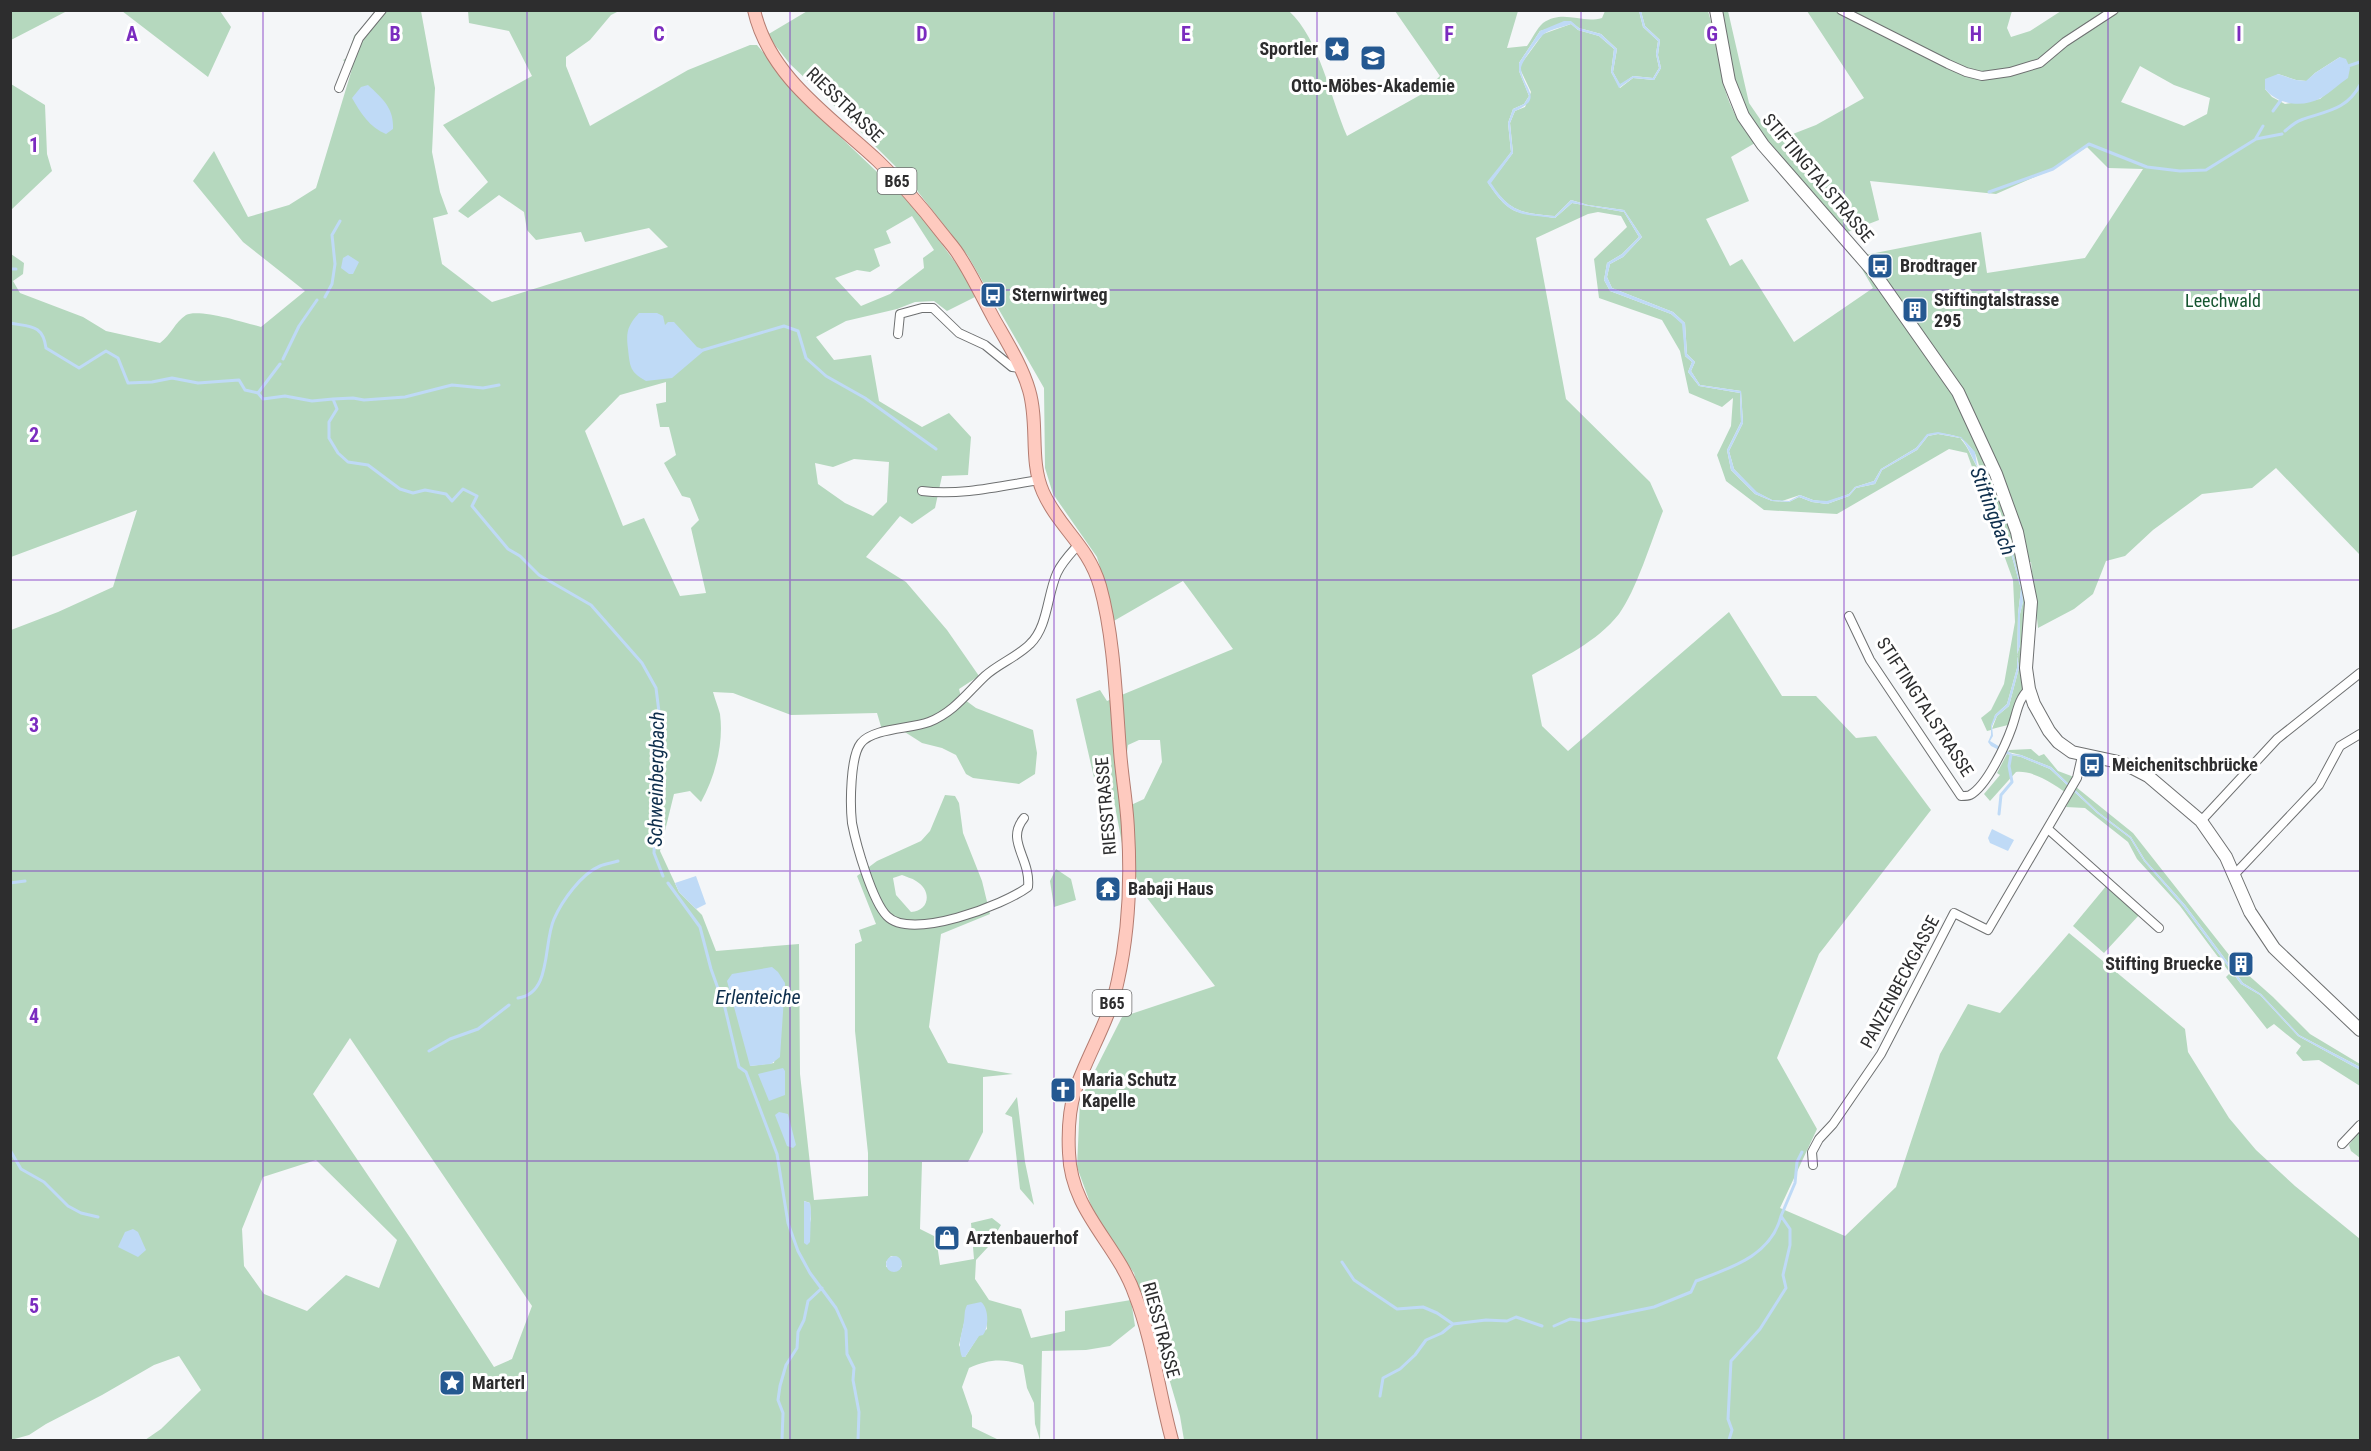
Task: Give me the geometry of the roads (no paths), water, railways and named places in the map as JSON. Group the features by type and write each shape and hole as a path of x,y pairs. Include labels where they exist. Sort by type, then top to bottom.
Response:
{"main road":[{"name":"RIESSTRASSE","path":"754,10 770,53 784,71 803,93 875,158 920,204 959,254 1020,369 1031,400 1039,480 1051,507 1093,567 1103,602 1116,701 1130,872 1128,915 1118,981 1106,1022 1075,1091 1071,1110 1069,1157 1080,1203 1128,1276 1135,1293 1144,1320 1162,1405 1173,1440"}],"street":[{"path":"339,88 359,38 382,10"},
{"name":"STIFTINGTALSTRASSE","path":"1716,10 1730,81 1743,116 1763,145 1873,271 1958,392 1969,413 2008,504 2026,570 2031,602 2026,668 2034,704 2049,731 2064,747 2082,756 2114,761 2137,770 2166,790 2201,821 2217,842 2250,912 2274,948 2361,1030"},
{"path":"1841,10 1948,64 1982,76 2010,72 2040,63 2065,42 2114,10"},
{"path":"898,334 900,314 922,308 933,308 959,333 985,345 1012,367 1020,369"},
{"path":"922,491 939,493 968,491 1039,480"},
{"path":"1024,818 1017,827 1015,836 1029,874 1028,887 1016,896 960,916 926,925 903,925 887,917 875,896 862,861 852,821 853,756 861,741 878,733 930,722 958,705 987,675 1030,644 1038,633 1058,570 1079,544"},
{"name":"STIFTINGTALSTRASSE","path":"1849,616 1870,660 1961,796 1970,795 1983,782 2000,757 2021,696 2029,689"},
{"path":"2201,821 2277,740 2361,673"},
{"path":"2234,874 2319,785 2340,746 2361,734"},
{"name":"PANZENBECKGASSE","path":"1813,1165 1812,1152 1819,1139 1833,1124 1881,1054 1954,913 1989,930 2077,778 2082,756"},
{"path":"2048,829 2159,928"},
{"path":"2342,1144 2361,1125"}],"water":[{"name":"Stiftingbach","path":"1639,11 1641,11 1645,26 1660,40 1658,55 1661,68 1654,80 1633,78 1619,88 1611,72 1614,49 1599,36 1578,30 1571,24 1547,32 1538,40 1521,66 1531,97 1529,102 1515,111 1510,123 1513,153 1491,183 1504,200 1517,209 1533,214 1555,216 1571,200 1624,210 1642,237 1623,257 1610,264 1607,277 1612,288 1673,312 1685,323 1687,354 1695,362 1691,371 1700,385 1741,391 1743,423 1729,451 1734,469 1757,492 1772,500 1789,501 1800,495 1813,500 1827,501 1849,494 1855,487 1874,481 1881,469 1916,448 1927,434 1938,432 1961,437 1975,452 1977,465 1983,474 2009,540 2022,589 2020,645 2017,654 2021,589 2007,539 1982,474 1961,438 1938,434 1928,436 1917,450 1882,470 1875,484 1856,488 1849,496 1827,504 1799,497 1789,502 1772,501 1755,494 1731,470 1727,450 1741,422 1740,393 1699,386 1688,372 1692,362 1685,356 1682,324 1671,314 1610,291 1604,280 1607,263 1622,254 1639,237 1624,212 1572,203 1555,218 1523,214 1502,201 1487,182 1511,152 1508,123 1513,109 1524,104 1529,96 1519,71 1519,63 1540,31 1564,21 1571,21 1579,28 1601,34 1617,49 1613,72 1620,84 1633,76 1653,78 1659,68 1656,54 1658,41 1643,27"},
{"path":"2340,57 2346,59 2350,68 2348,78 2325,96 2314,101 2299,104 2284,102 2265,89 2265,79 2278,74 2306,81"},
{"path":"368,85 383,100 392,115 393,129 386,134 370,124 352,98 361,87"},
{"path":"348,255 359,262 353,274 341,268 343,258"},
{"path":"639,313 657,313 663,316 665,325 668,322 674,322 697,347 705,350 672,378 646,381 632,368 627,343 630,326"},
{"path":"2017,656 2019,668 2009,706 1997,716 1992,726 1993,736 1990,741 2012,754 2021,755 2051,767 2098,812 2131,837 2145,860 2185,905 2243,983 2261,994 2299,1035 2360,1067 2360,1070 2298,1036 2260,995 2241,984 2183,906 2144,861 2130,838 2097,813 2050,769 1991,746 1988,742 1991,725 1995,715 2007,704 2017,668"},
{"path":"1992,829 2014,840 2008,851 1990,843 1988,838"},
{"path":"696,876 706,904 696,909 679,892 675,883"},
{"name":"Erlenteiche","path":"772,967 785,983 780,1057 771,1064 750,1066 727,981 732,974"},
{"path":"783,1068 785,1095 769,1101 758,1074"},
{"path":"779,1112 788,1114 796,1145 793,1148 787,1146 775,1115"},
{"path":"804,1201 810,1203 811,1212 810,1242 807,1245 804,1243"},
{"path":"133,1229 138,1232 146,1250 138,1257 118,1247 125,1232"},
{"path":"891,1256 897,1256 902,1264 900,1270 891,1272 886,1267 886,1261"},
{"path":"981,1302 987,1313 985,1332 979,1336 965,1357 962,1357 960,1343 966,1307"}],"waterway":[{"path":"2345,67 2360,62"},
{"path":"2285,131 2299,121 2342,105 2360,85"},
{"path":"2273,111 2281,100"},
{"path":"2256,138 2263,126"},
{"path":"1989,192 2053,169 2089,144 2147,167 2180,171 2206,170 2256,139 2282,134"},
{"path":"325,297 332,284 335,264 332,235 340,221"},
{"path":"10,269 16,269"},
{"path":"283,359 299,326 317,300"},
{"name":"Schweinbergbach","path":"10,323 29,326 39,331 46,348 79,368 106,351 118,358 128,383 172,378 198,383 239,380 245,390 258,393 263,399 285,396 312,401 333,399 337,409 329,422 329,438 338,453 348,462 368,465 400,489 413,493 425,490 446,494 452,501 463,489 477,496 472,506 508,549 520,556 539,575 591,605 642,663 656,688 660,720 654,853 663,876"},
{"path":"703,350 784,326 798,331 806,358 826,376 865,398 936,449"},
{"path":"258,393 280,364"},
{"path":"333,399 364,400 405,397 452,385 483,388 499,385"},
{"path":"1999,814 2001,795 2012,782 2009,766 2011,755"},
{"path":"518,998 529,994 541,978 554,919 567,896 593,870 618,861"},
{"path":"10,883 25,881"},
{"name":"Schweinbergbach","path":"668,883 700,927 711,969 725,1008 739,1067 746,1072 777,1154 788,1223 798,1251 810,1273 836,1308 846,1330 847,1354 854,1368 853,1380 859,1412 858,1440"},
{"path":"429,1051 450,1039 478,1029 509,1005"},
{"path":"10,1150 21,1169 44,1182 68,1206 81,1213 98,1217"},
{"path":"1729,1440 1732,1430 1728,1419 1731,1361 1760,1329 1786,1288 1783,1275 1790,1245 1790,1229 1781,1216 1795,1183 1797,1162 1802,1152"},
{"path":"1554,1326 1570,1319 1586,1321 1654,1307 1691,1292 1696,1281 1748,1259 1759,1251 1776,1230 1781,1216"},
{"path":"1342,1262 1354,1280 1397,1309 1423,1307 1453,1324"},
{"path":"782,1440 783,1413 778,1400 780,1386 786,1365 797,1348 798,1332 804,1320 808,1301 822,1288"},
{"path":"1380,1396 1383,1378 1400,1369 1415,1355 1426,1340 1442,1333 1453,1324 1486,1320 1507,1321 1516,1317 1542,1326"}],"place":[{"name":"Sportler","path":"1337,49"},
{"name":"Otto-Möbes-Akademie","path":"1373,58"},
{"name":"Brodtrager","path":"1880,266"},
{"name":"Sternwirtweg","path":"993,295"},
{"name":"Stiftingtalstrasse 295","path":"1915,310"},
{"name":"Meichenitschbrücke","path":"2092,765"},
{"name":"Babaji Haus","path":"1108,889"},
{"name":"Stifting Bruecke","path":"2241,964"},
{"name":"Maria Schutz Kapelle","path":"1063,1090"},
{"name":"Arztenbauerhof","path":"947,1238"},
{"name":"Marterl","path":"452,1383"}],"park label":[{"name":"Leechwald","path":"2223,301"}]}
